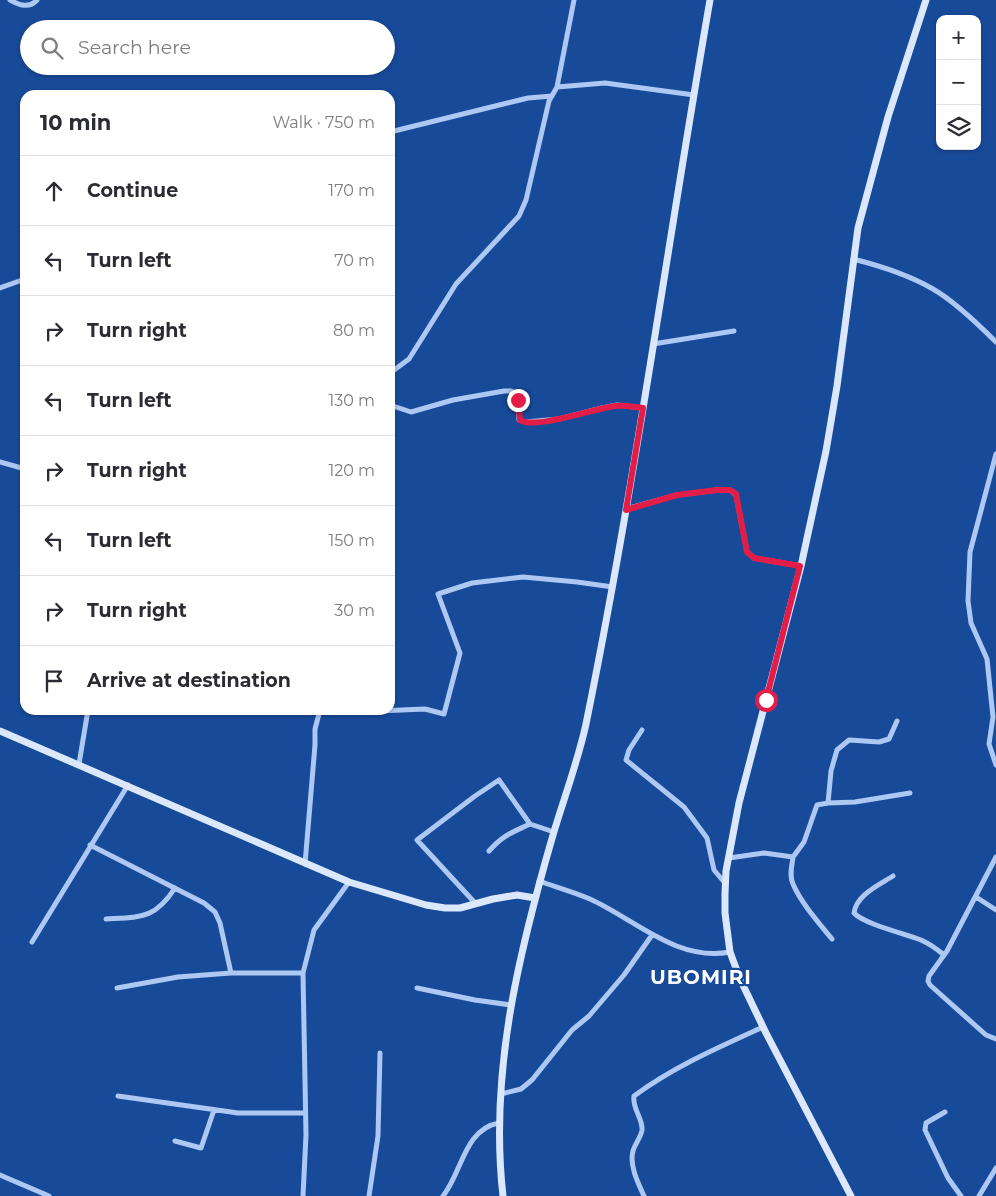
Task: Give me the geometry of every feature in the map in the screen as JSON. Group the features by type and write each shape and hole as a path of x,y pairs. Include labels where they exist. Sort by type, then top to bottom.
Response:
{"street":[{"path":"10,0 21,6 34,4 37,0"},
{"path":"395,369 409,359 456,284 519,216 526,200 549,102 557,87 574,0"},
{"path":"503,1196 499,1123 506,1036 511,1005 539,881 585,729 614,587 710,0"},
{"path":"851,1196 740,979 730,952 725,913 725,884 739,803 800,566 826,450 837,386 858,228 888,117 926,0"},
{"path":"557,87 605,83 694,95"},
{"path":"395,131 528,98 552,96"},
{"path":"853,259 884,267 934,289 979,324 996,342"},
{"path":"0,288 20,281"},
{"path":"653,344 734,331"},
{"path":"395,407 411,412 453,400 511,391 516,394 520,420 524,422 550,421 617,406 643,408"},
{"path":"996,454 970,552 968,601 971,623 986,658 993,717 989,744 996,765"},
{"path":"0,462 20,468"},
{"path":"626,510 677,495 730,490 736,494 747,552 754,558 800,566"},
{"path":"395,710 425,709 444,714 460,653 438,594 472,583 523,577 614,587"},
{"path":"79,764 87,715"},
{"path":"305,864 314,772 315,728 319,715"},
{"path":"828,804 831,772 837,750 849,740 879,742 889,738 897,721"},
{"path":"642,730 629,750 626,760 684,807 707,838 714,870 725,884"},
{"path":"0,731 349,882 426,905 445,908 460,908 518,895 535,898"},
{"path":"476,904 417,840 499,780 530,824 554,832"},
{"path":"32,942 128,785"},
{"path":"832,939 814,918 792,883 791,869 794,857 804,842 817,806 910,793"},
{"path":"489,851 500,839 530,824"},
{"path":"90,845 204,903 215,912 220,923 231,973"},
{"path":"729,858 764,853 794,857"},
{"path":"996,857 976,897 944,955 929,976 928,981 930,986 986,1035 996,1039"},
{"path":"893,876 869,891 858,903 854,914 864,920 932,945 944,955"},
{"path":"539,881 590,899 671,944 693,952 718,954 730,952"},
{"path":"304,1196 303,972 314,930 349,882"},
{"path":"106,919 147,915 165,903 175,888"},
{"path":"976,897 996,910"},
{"path":"501,1094 522,1089 532,1080 572,1030 589,1016 624,975 652,935"},
{"path":"117,988 178,977 231,973 303,972"},
{"path":"416,988 511,1005"},
{"path":"644,1196 632,1160 642,1128 633,1102 634,1096 648,1086 717,1048 763,1027"},
{"path":"369,1196 378,1136 380,1053"},
{"path":"118,1096 238,1113 305,1113"},
{"path":"175,1141 201,1148 214,1110"},
{"path":"945,1112 926,1122 925,1130 948,1178 961,1196"},
{"path":"443,1196 463,1154 479,1132 489,1124 499,1123"},
{"path":"979,1196 996,1168"},
{"path":"0,1176 49,1196"}],"district":[{"name":"UBOMIRI","path":"701,977"}],"route":[{"path":"518,400 521,422 550,421 602,408 625,405 643,408 626,510 677,495 730,490 736,494 747,552 754,558 800,566 766,700"}]}
